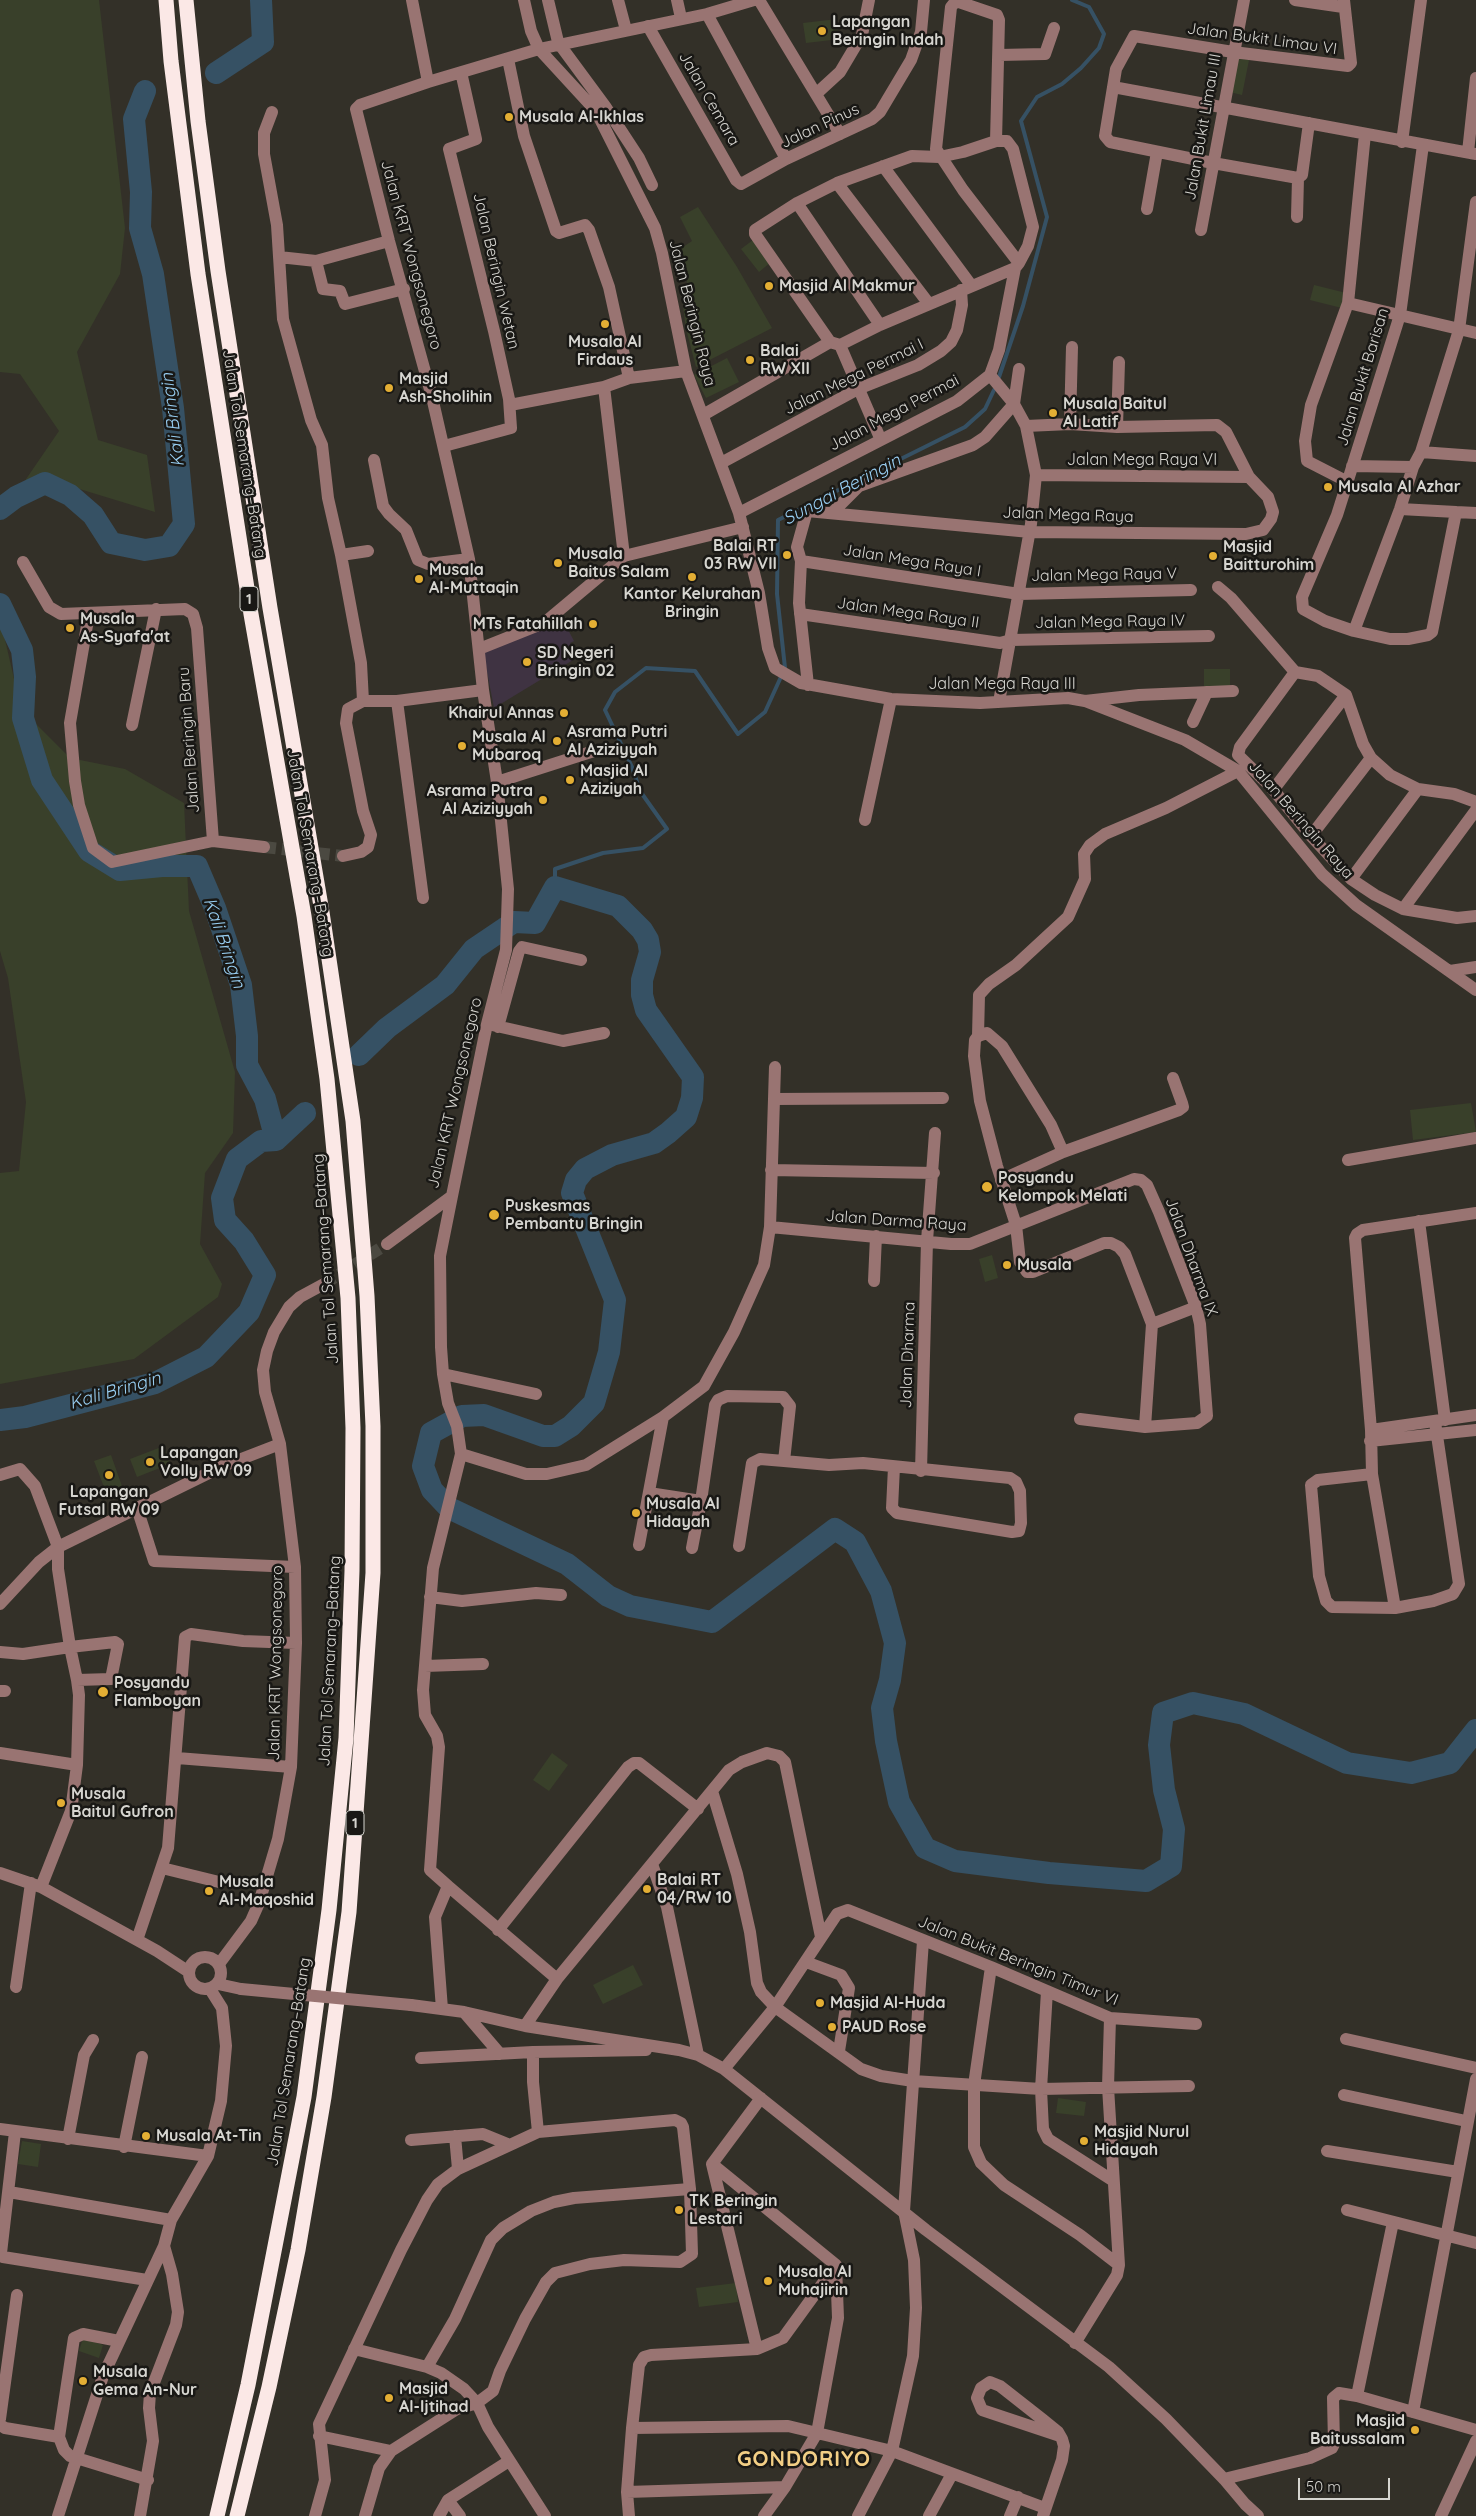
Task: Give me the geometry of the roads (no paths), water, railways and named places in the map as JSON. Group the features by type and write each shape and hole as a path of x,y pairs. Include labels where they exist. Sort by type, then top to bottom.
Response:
{"highway":[{"name":"Jalan Tol Semarang–Batang","path":"166,0 178,119 204,313 251,614 304,916 327,1079 348,1298 353,1428 352,1570 346,1738 329,1910 304,2098 248,2385 218,2516"},
{"name":"Jalan Tol Semarang–Batang","path":"186,0 198,121 219,281 270,608 322,912 354,1120 367,1296 373,1417 373,1564 349,1912 324,2097 298,2250 269,2387 238,2516"}],"street":[{"path":"412,0 428,82"},
{"path":"524,0 531,31 539,49"},
{"path":"548,0 560,46 605,106 638,158 652,185"},
{"path":"618,0 626,30"},
{"path":"677,0 681,18"},
{"name":"Jalan KRT Wongsonegoro","path":"387,1244 452,1196 493,1025 506,950 508,889 497,782 469,559 444,446 356,109 360,105 428,82 539,49 706,14 739,2 754,0"},
{"path":"759,0 840,134"},
{"path":"816,94 840,72 862,35 869,0"},
{"name":"Jalan Pinus","path":"744,183 786,159 872,119 880,112 911,60 921,32 924,0"},
{"path":"996,141 1000,25 997,15 956,0 951,7 936,149 939,157 1017,265"},
{"name":"Jalan Bukit Limau III","path":"1201,230 1244,0"},
{"path":"1295,0 1344,4"},
{"path":"1402,142 1421,0"},
{"name":"Jalan Bukit Limau VI","path":"1113,87 1116,69 1134,36 1233,52 1348,66 1351,63 1344,4"},
{"path":"706,14 786,159"},
{"name":"Jalan Cemara","path":"648,26 736,180 741,184 744,183"},
{"path":"999,55 1045,54 1054,28"},
{"name":"Jalan Beringin Raya","path":"539,49 596,111 655,228 662,253 686,371 739,513 759,593 768,648 775,668"},
{"path":"508,59 524,136 556,232 559,233 585,225 589,230 608,287 629,378"},
{"name":"Jalan Beringin Wetan","path":"444,446 510,429 510,404 492,322 449,149 475,140 462,72"},
{"path":"1298,178 1213,164 1110,142 1105,136 1113,87 1224,106 1402,142 1472,153 1476,78"},
{"path":"272,112 264,133 264,154 277,225 283,318 311,420 322,445 328,498 341,555 361,663 364,701"},
{"path":"1297,217 1298,178 1302,175 1309,123"},
{"path":"1348,482 1307,461 1305,453 1311,405 1348,303 1365,134"},
{"path":"880,438 835,343 755,234 758,227 797,203 837,183 912,156 939,157 963,152 996,141 1007,140 1013,149 1031,216 1031,235 1017,265 999,350 990,375 1014,404 1026,426 1036,475 1030,532 999,702"},
{"name":"Jalan Bukit Barisan","path":"1354,631 1325,621 1303,609 1302,597 1337,515 1400,315 1424,145"},
{"path":"1147,209 1157,152"},
{"path":"883,166 966,287"},
{"path":"837,183 930,304"},
{"path":"1456,512 1432,632 1428,635 1398,640 1354,631 1400,509 1412,467 1421,452 1459,330 1476,202"},
{"path":"797,203 880,325"},
{"path":"279,257 316,261 389,241"},
{"path":"316,261 323,289 339,290 345,304 404,290"},
{"path":"703,415 835,343 930,304 1017,265"},
{"name":"Jalan Mega Permai I","path":"721,463 858,389 918,365 951,342 957,330 966,287"},
{"path":"1348,303 1476,333"},
{"path":"1070,424 1072,347"},
{"path":"1117,427 1119,362"},
{"path":"832,513 859,486 973,445 985,437 1014,404 1019,369"},
{"path":"510,404 604,387 629,378 686,371"},
{"name":"Jalan Mega Permai","path":"739,513 880,438 957,401 990,375"},
{"path":"604,387 624,556"},
{"path":"1026,426 1070,424 1117,427 1217,425 1226,432 1249,477"},
{"path":"1421,452 1476,456"},
{"path":"374,460 383,506 388,514 406,530 418,560 428,564 469,559"},
{"path":"1352,466 1412,467"},
{"name":"Jalan Mega Raya VI","path":"1036,475 1249,477"},
{"name":"Jalan Mega Raya","path":"801,561 797,540 807,511 1030,532 1224,535 1258,532 1268,527 1272,506 1263,490 1249,477"},
{"path":"1400,509 1476,513"},
{"path":"479,648 544,623 624,556 743,527"},
{"path":"341,555 368,551"},
{"path":"801,561 800,614 808,685"},
{"name":"Jalan Mega Raya I","path":"801,561 1019,594"},
{"name":"Jalan Beringin Baru","path":"24,562 50,608 61,614 156,609 185,609 193,614 197,628 212,841"},
{"path":"1218,586 1231,598 1295,672 1318,676 1346,695 1363,744 1371,758 1390,775 1418,789 1454,794 1476,802"},
{"name":"Jalan Mega Raya V","path":"1019,594 1191,590"},
{"path":"132,725 156,609"},
{"path":"89,614 70,723 75,781 89,839 93,848 112,862 190,848 212,841 264,847"},
{"name":"Jalan Mega Raya II","path":"800,614 1000,643 1010,640"},
{"name":"Jalan Mega Raya IV","path":"1010,640 1210,636"},
{"name":"Jalan Mega Raya III","path":"775,668 792,680 808,685 891,698 999,702 1048,698 1084,701"},
{"path":"1295,672 1240,746 1238,756 1274,790 1311,836 1351,879 1375,896 1403,909 1457,918 1476,916"},
{"path":"342,856 361,852 368,847 371,836 363,811 346,723 348,709 364,701 397,700 484,690"},
{"path":"1084,701 1139,695 1234,691"},
{"path":"1193,722 1207,692"},
{"path":"1274,790 1346,695"},
{"path":"865,820 891,698"},
{"path":"397,700 423,898"},
{"name":"Jalan Beringin Raya","path":"1084,701 1185,740 1238,771 1290,837 1337,888 1356,905 1476,990"},
{"path":"497,782 594,750"},
{"path":"1311,836 1371,758"},
{"path":"1080,1418 1145,1427 1152,1324 1125,1254 1119,1247 1111,1243 1104,1243 1033,1272 1027,1272 1020,1262 1016,1225 1001,1180 980,1100 974,1056 975,1040 978,1036 979,995 1068,917 1085,879 1084,854 1090,844 1105,834 1166,808 1238,771"},
{"path":"1351,879 1418,789"},
{"path":"1403,909 1476,810"},
{"path":"581,960 522,947 493,1025 563,1041 604,1033"},
{"path":"1450,971 1476,967"},
{"path":"978,1036 987,1034 1002,1046 1051,1125 1063,1152"},
{"path":"461,1454 526,1474 547,1474 586,1465 663,1417 704,1386 755,1287 764,1265 770,1227 774,1067"},
{"path":"1001,1180 1063,1152 1179,1110 1183,1107 1173,1078"},
{"path":"774,1099 943,1098"},
{"name":"Jalan Dharma","path":"921,1470 927,1241 934,1172 935,1133"},
{"path":"1348,1160 1476,1138"},
{"path":"770,1170 934,1172"},
{"name":"Jalan Darma Raya","path":"770,1227 951,1244 970,1244 1134,1179"},
{"name":"Jalan Dharma IX","path":"1134,1179 1141,1180 1147,1185 1196,1307 1200,1324 1207,1416 1197,1422 1145,1427"},
{"path":"452,1196 440,1256 439,1291 443,1374 448,1403 457,1426 461,1454 436,1551 430,1597 424,1710 429,1726 437,1736 439,1747 430,1870 557,1979"},
{"path":"1395,1608 1372,1474 1355,1238 1363,1230 1476,1213"},
{"path":"1372,1474 1318,1480 1311,1485 1319,1576 1326,1601 1332,1607 1395,1608 1433,1601 1453,1594 1459,1584 1439,1425 1419,1221"},
{"path":"874,1281 876,1236"},
{"name":"Jalan KRT Wongsonegoro","path":"219,1964 251,1921 259,1903 278,1839 291,1766 296,1643 295,1567 280,1444 265,1392 263,1370 274,1332 289,1307 300,1297 324,1284"},
{"path":"1152,1324 1196,1307"},
{"path":"443,1374 536,1394"},
{"path":"704,1386 715,1405"},
{"path":"692,1548 715,1405 722,1396 783,1397 790,1406 784,1462"},
{"path":"1370,1436 1439,1425 1476,1415"},
{"path":"639,1545 663,1417"},
{"path":"1439,1425 1476,1430"},
{"path":"0,1604 39,1562 58,1547 224,1466 280,1444"},
{"path":"739,1546 752,1463 760,1459 829,1465 863,1463 1010,1478 1016,1482 1020,1491 1021,1523 1018,1531 1012,1532 897,1513 892,1508 894,1467"},
{"path":"0,1475 20,1469 31,1480 58,1547 58,1568 79,1695 77,1766 71,1811 36,1885 16,1987"},
{"path":"649,1493 701,1501"},
{"path":"136,1508 154,1561 295,1567"},
{"path":"430,1597 462,1601 536,1593 561,1595"},
{"path":"136,1940 168,1848 177,1758 185,1637 187,1634 242,1641 296,1643"},
{"path":"0,1652 23,1654 115,1642 118,1644 111,1679 77,1680"},
{"path":"425,1666 483,1664"},
{"path":"0,1753 77,1766"},
{"path":"525,2026 557,1979 729,1770 742,1762 774,1753 785,1762 821,1937 775,2006 724,2069"},
{"path":"177,1758 291,1766"},
{"path":"498,1930 628,1767 634,1763 639,1762 698,1809"},
{"path":"712,1791 737,1874 750,1932 757,1983 761,1992 775,2006 868,2072 912,2081 1041,2089 1190,2086"},
{"path":"652,1864 667,1907 698,2055"},
{"path":"162,1868 219,1882"},
{"path":"0,1874 36,1885 157,1950 189,1972 195,1986 411,2005 464,2012 525,2026 679,2050 698,2055 724,2069 904,2211 1109,2367 1166,2419 1258,2516"},
{"path":"442,2009 435,1917 448,1886"},
{"name":"Jalan Bukit Beringin Timur VI","path":"821,1937 841,1911 848,1910 923,1941 991,1966 1110,2018 1196,2024"},
{"path":"858,2516 892,2451 913,2356 916,2308 914,2260 904,2211 923,1941"},
{"path":"189,1972 192,1964 198,1959 205,1956 213,1958 219,1964 222,1975 214,1987"},
{"path":"806,1962 842,1975 849,1988 839,2051"},
{"path":"991,1966 974,2085 974,2148 981,2163 1004,2185 1080,2235 1119,2265"},
{"path":"58,2516 86,2432 93,2402 119,2341 164,2246 170,2220 208,2156 222,2101 226,2046 222,2008 214,1987"},
{"path":"1047,1991 1041,2089 1043,2129 1048,2139 1112,2180"},
{"path":"464,2012 500,2054"},
{"path":"1076,2343 1117,2274 1119,2265 1112,2180 1108,2087 1110,2018"},
{"path":"1346,2039 1476,2068"},
{"path":"68,2139 84,2055 93,2040"},
{"path":"421,2058 533,2052 679,2050"},
{"path":"533,2052 533,2082 538,2132"},
{"path":"124,2147 142,2057"},
{"path":"1413,2412 1447,2235 1466,2121 1476,2078"},
{"path":"1344,2095 1466,2121"},
{"path":"712,2164 761,2098"},
{"path":"315,2516 325,2480 325,2466 318,2424 430,2195 438,2184 458,2169 538,2132 675,2120 681,2123 690,2188 692,2254 680,2262 624,2260 590,2264 555,2273 546,2282 525,2319 500,2371 493,2391 477,2403 457,2409 391,2451 379,2468 366,2516"},
{"path":"0,2129 124,2147 208,2156"},
{"path":"16,2132 1,2253 5,2258 147,2280"},
{"path":"412,2140 490,2135 510,2145"},
{"path":"455,2136 458,2169"},
{"path":"1327,2151 1458,2172"},
{"path":"712,2164 836,2265 838,2318 817,2433 785,2487 764,2516"},
{"path":"712,2164 757,2349"},
{"path":"427,2367 455,2319 491,2240 504,2228 531,2211 554,2202 574,2198 690,2188"},
{"path":"9,2192 170,2220"},
{"path":"1346,2210 1476,2243"},
{"path":"1357,2396 1393,2222"},
{"path":"140,2516 148,2480 153,2441 149,2408 150,2393 176,2325 178,2312 172,2274 164,2246"},
{"path":"629,2516 626,2492 632,2428 638,2365 644,2357 651,2355 757,2349 783,2338 836,2265"},
{"path":"0,2419 3,2373 18,2295"},
{"path":"119,2341 83,2334 74,2338 59,2437 66,2454 148,2480"},
{"path":"354,2349 427,2367 458,2384 477,2403 509,2461 545,2516"},
{"path":"632,2428 788,2426 892,2451 1018,2497 1044,2512 1062,2460 1064,2446 1060,2436 1012,2394 994,2383 984,2385 978,2393 978,2402 982,2410 1060,2436"},
{"path":"1224,2479 1310,2458 1332,2448 1334,2438 1332,2398 1339,2393 1357,2396 1476,2430"},
{"path":"0,2425 5,2428 59,2437"},
{"path":"319,2436 391,2451"},
{"path":"1441,2516 1476,2441"},
{"path":"438,2516 448,2500 509,2461"},
{"path":"929,2516 952,2474"},
{"path":"626,2492 785,2487"},
{"path":"1010,2516 1018,2497"},
{"path":"448,2500 460,2516"}],"waterway":[{"name":"Kali Bringin","path":"216,73 263,42 261,0"},
{"name":"Sungai Beringin","path":"999,377 1023,306 1047,217 1021,121 1037,97 1062,84 1081,68 1099,48 1104,34 1089,7 1072,0"},
{"name":"Kali Bringin","path":"0,509 16,497 45,483 70,495 93,515 111,543 145,550 169,546 184,524 173,408 153,274 140,228 141,192 134,119 145,91"},
{"name":"Sungai Beringin","path":"555,887 555,869 603,853 643,848 667,829 640,791 632,767 605,710 615,692 646,668 695,671 738,734 765,712 785,668 777,594 778,520 965,427 985,409 994,390"},
{"name":"Kali Bringin","path":"0,604 22,650 25,677 23,718 42,780 89,851 120,870 162,866 197,866 215,908 241,985 247,1036 247,1065 265,1099 276,1140 261,1141 237,1159 222,1198 225,1220 244,1241 265,1275 249,1312 206,1357 155,1383 25,1417 0,1420"},
{"path":"359,1055 387,1028 445,985 474,949 514,922 535,923 555,887 618,906 642,930 648,940 650,952 642,980 642,995 646,1010 693,1077 692,1098 686,1117 654,1143 612,1155 585,1169 576,1180 572,1193 615,1300 609,1352 594,1403 571,1426 555,1436 543,1436 484,1415 462,1416 431,1433 423,1466 432,1490 449,1508 567,1564 608,1596 630,1606 712,1622 835,1529 855,1542 881,1591 895,1643 890,1680 882,1708 886,1741 899,1802 925,1848 955,1861 1049,1873 1146,1881 1171,1866 1174,1829 1164,1790 1159,1745 1163,1713 1193,1703 1244,1714 1347,1763 1411,1773 1450,1763 1476,1730"},
{"path":"276,1140 305,1113"}],"tunnel":[{"path":"264,847 343,856"},
{"path":"324,1284 387,1244"}],"place":[{"name":"Lapangan Beringin Indah","path":"822,31"},
{"name":"Musala Al-Ikhlas","path":"509,117"},
{"name":"Masjid Al Makmur","path":"769,286"},
{"name":"Musala Al Firdaus","path":"605,324"},
{"name":"Balai RW XII","path":"750,360"},
{"name":"Masjid Ash-Sholihin","path":"389,388"},
{"name":"Musala Baitul Al Latif","path":"1053,413"},
{"name":"Musala Al Azhar","path":"1328,487"},
{"name":"Balai RT 03 RW VII","path":"787,555"},
{"name":"Masjid Baitturohim","path":"1213,556"},
{"name":"Musala Baitus Salam","path":"558,563"},
{"name":"Kantor Kelurahan Bringin","path":"692,577"},
{"name":"Musala Al-Muttaqin","path":"419,579"},
{"name":"MTs Fatahillah","path":"593,624"},
{"name":"Musala As-Syafa'at","path":"70,628"},
{"name":"SD Negeri Bringin 02","path":"527,662"},
{"name":"Khairul Annas","path":"564,713"},
{"name":"Asrama Putri Al Aziziyyah","path":"557,741"},
{"name":"Musala Al Mubaroq","path":"462,746"},
{"name":"Masjid Al Aziziyah","path":"570,780"},
{"name":"Asrama Putra Al Aziziyyah","path":"543,800"},
{"name":"Posyandu Kelompok Melati","path":"987,1187"},
{"name":"Puskesmas Pembantu Bringin","path":"494,1215"},
{"name":"Musala","path":"1007,1265"},
{"name":"Lapangan Volly RW 09","path":"150,1462"},
{"name":"Lapangan Futsal RW 09","path":"109,1475"},
{"name":"Musala Al Hidayah","path":"636,1513"},
{"name":"Posyandu Flamboyan","path":"103,1692"},
{"name":"Musala Baitul Gufron","path":"61,1803"},
{"name":"Balai RT 04/RW 10","path":"647,1889"},
{"name":"Musala Al-Maqoshid","path":"209,1891"},
{"name":"Masjid Al-Huda","path":"820,2003"},
{"name":"PAUD Rose","path":"832,2027"},
{"name":"Musala At-Tin","path":"146,2136"},
{"name":"Masjid Nurul Hidayah","path":"1084,2141"},
{"name":"TK Beringin Lestari","path":"679,2210"},
{"name":"Musala Al Muhajirin","path":"768,2281"},
{"name":"Musala Gema An-Nur","path":"83,2381"},
{"name":"Masjid Al-Ijtihad","path":"389,2398"},
{"name":"Masjid Baitussalam","path":"1415,2430"}],"district":[{"name":"GONDORIYO","path":"804,2460"}]}
